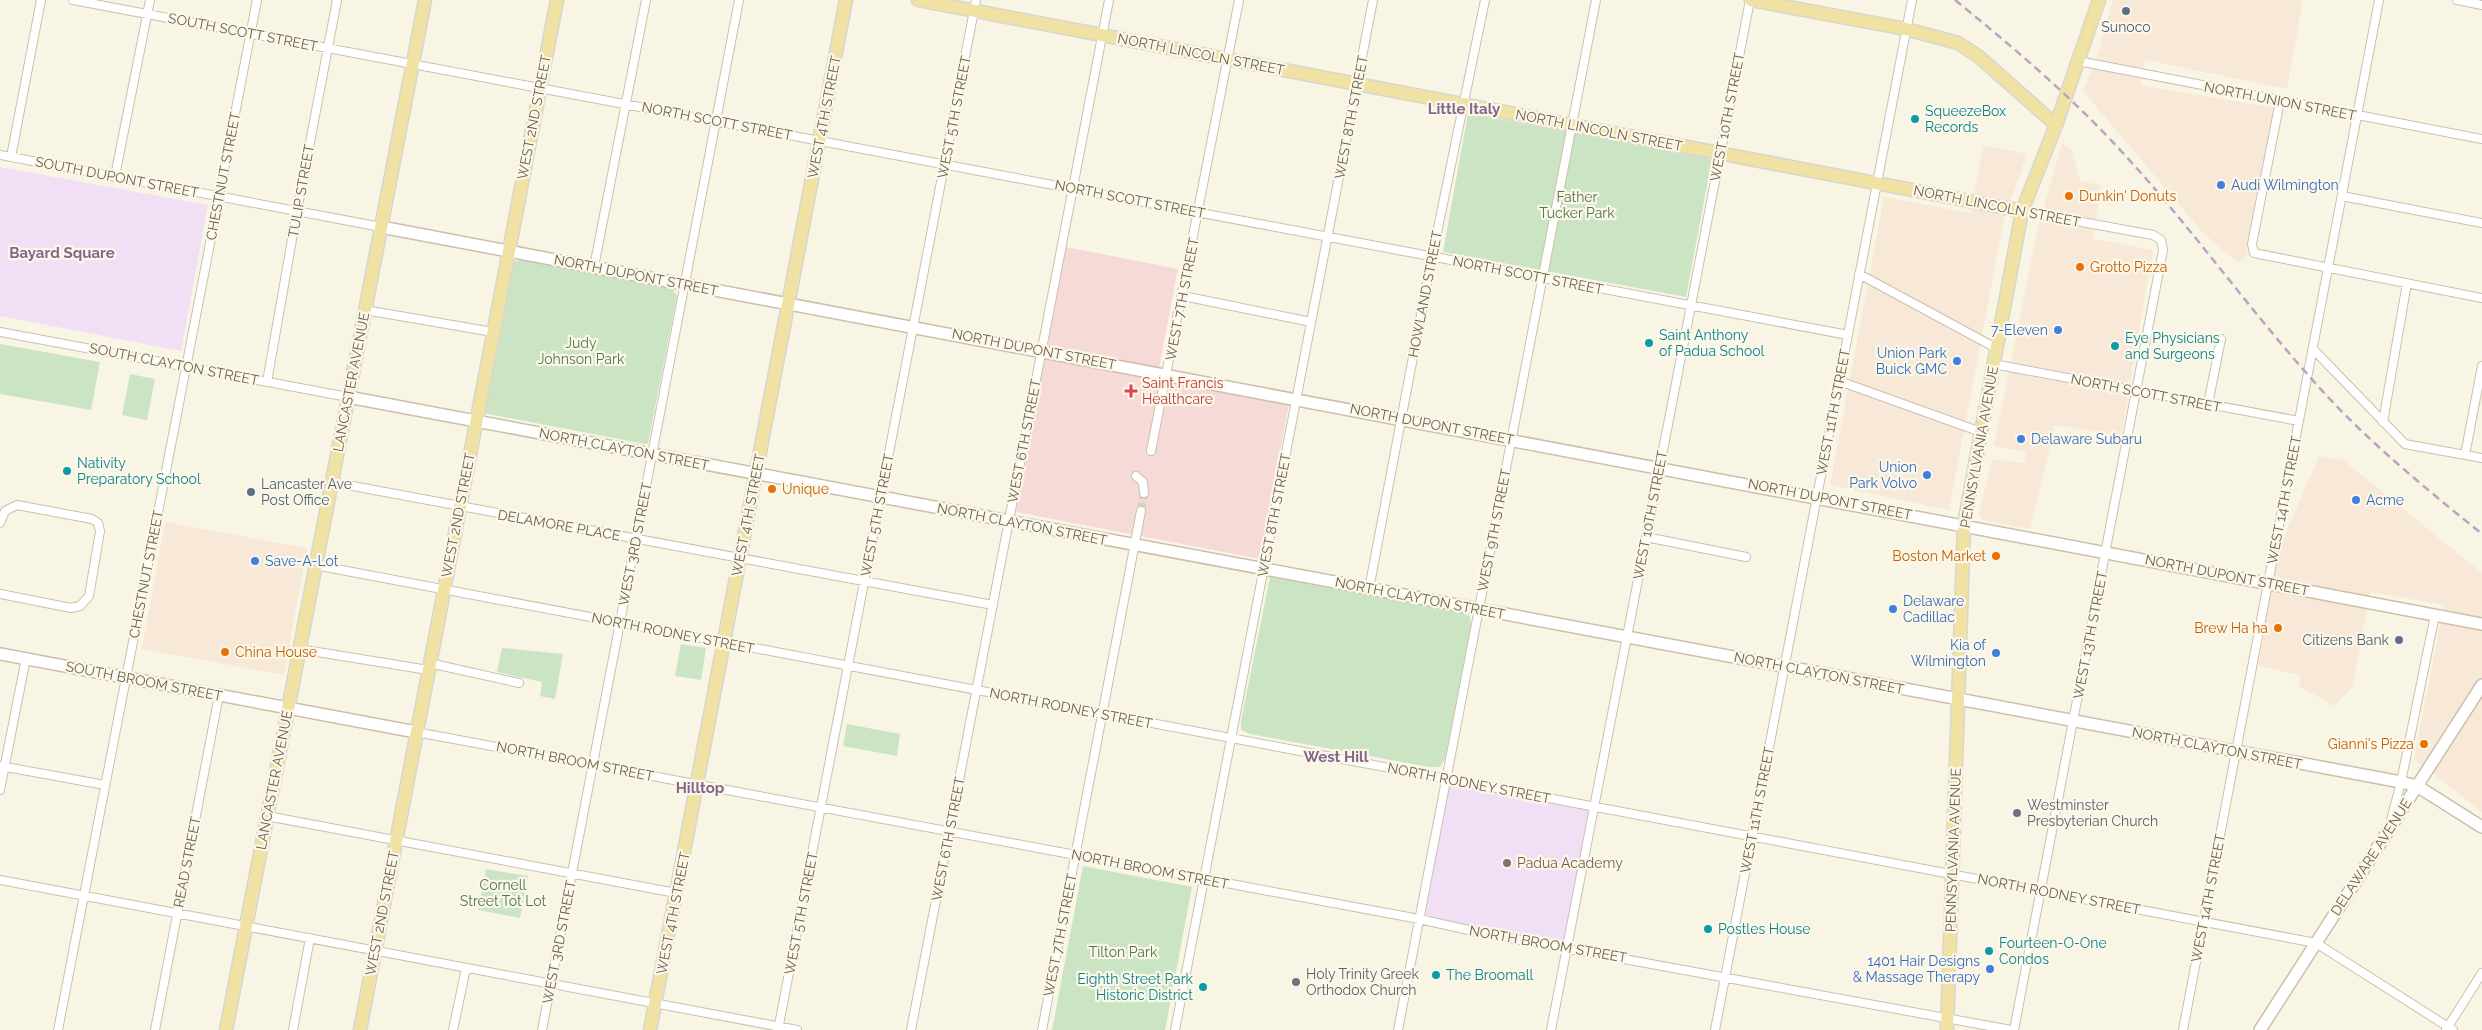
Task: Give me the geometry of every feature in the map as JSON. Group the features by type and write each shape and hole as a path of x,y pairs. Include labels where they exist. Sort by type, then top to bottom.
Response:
{"main road":[{"name":"LANCASTER AVENUE","path":"226,1030 425,0"},
{"name":"WEST 2ND STREET","path":"360,1030 556,0"},
{"name":"WEST 4TH STREET","path":"650,1030 846,0"},
{"name":"NORTH LINCOLN STREET","path":"918,0 975,5 1102,35 2022,211"},
{"path":"1750,0 1906,29 1965,46 2056,125"},
{"name":"PENNSYLVANIA AVENUE","path":"1947,1024 1964,524 2022,211 2056,125 2099,0"}],"street":[{"path":"11,157 42,0"},
{"name":"SOUTH SCOTT STREET","path":"73,0 412,64"},
{"path":"115,176 150,0"},
{"name":"CHESTNUT STREET","path":"58,1030 257,0"},
{"name":"TULIP STREET","path":"267,382 337,0"},
{"path":"594,267 646,0"},
{"name":"WEST 3RD STREET","path":"542,1030 739,0"},
{"name":"WEST 6TH STREET","path":"911,1030 1109,0"},
{"name":"WEST 7TH STREET","path":"1151,451 1168,375 1239,0"},
{"name":"WEST 8TH STREET","path":"1175,1030 1373,0"},
{"name":"HOWLAND STREET","path":"1369,589 1432,256 1485,0"},
{"name":"WEST 9TH STREET","path":"1398,1030 1596,0"},
{"name":"WEST 10TH STREET","path":"1551,1030 1750,0"},
{"name":"WEST 11TH STREET","path":"1715,1030 1912,0"},
{"name":"WEST 14TH STREET","path":"2183,1030 2379,0"},
{"path":"2457,0 2482,5"},
{"name":"WEST 5TH STREET","path":"779,1028 975,5"},
{"name":"NORTH UNION STREET","path":"2078,62 2482,139"},
{"name":"NORTH SCOTT STREET","path":"412,64 1848,335"},
{"path":"2280,101 2252,244 2253,251 2260,255 2482,298"},
{"name":"SOUTH DUPONT STREET","path":"0,154 381,227"},
{"path":"2342,196 2482,223"},
{"name":"NORTH LINCOLN STREET","path":"2022,211 2152,235 2161,240"},
{"name":"NORTH DUPONT STREET","path":"381,227 1964,524 2482,624"},
{"name":"WEST 13TH STREET","path":"2013,1030 2163,250 2161,240"},
{"path":"1859,274 1996,348"},
{"path":"2383,422 2407,283"},
{"path":"1183,296 1312,322"},
{"path":"365,310 493,332"},
{"name":"SOUTH CLAYTON STREET","path":"0,332 348,397"},
{"path":"2208,404 2221,339"},
{"path":"2312,349 2405,444 2482,458"},
{"name":"NORTH SCOTT STREET","path":"1994,364 2299,422"},
{"path":"2465,455 2482,366"},
{"path":"1839,381 1981,432"},
{"name":"NORTH CLAYTON STREET","path":"348,397 2401,782 2417,786 2482,827"},
{"path":"1136,476 1143,482 1144,493"},
{"name":"DELAMORE PLACE","path":"332,482 993,605"},
{"path":"0,519 8,508 17,505 92,519 98,523 100,531 89,596 80,606 71,608 0,594"},
{"name":"WEST 7TH STREET","path":"1042,1030 1141,511"},
{"path":"1646,537 1746,558"},
{"name":"NORTH RODNEY STREET","path":"316,565 2316,943 2449,1029"},
{"path":"2389,830 2401,782 2435,615"},
{"path":"299,649 429,666 519,683"},
{"name":"SOUTH BROOM STREET","path":"0,654 288,708"},
{"path":"0,790 2,766 26,658"},
{"name":"DELAWARE AVENUE","path":"2260,1030 2482,685"},
{"name":"READ STREET","path":"155,1030 219,695"},
{"name":"NORTH BROOM STREET","path":"288,708 1419,919 1482,933 1725,976 1947,1024 2013,1030"},
{"path":"2,766 105,785"},
{"path":"267,816 676,893"},
{"path":"0,880 797,1030"},
{"path":"293,1030 310,938"},
{"path":"453,1030 466,968"},
{"path":"2449,1029 2482,973"}],"shaded area":[{"path":"2113,0 2303,0 2287,89 2146,60 2149,36 2141,85 2274,108 2246,257 2238,263 2204,234 2083,91 2099,51"},
{"path":"2062,143 2072,150 2080,181 2101,185 2093,239 2153,250 2121,436 2055,425 2030,529 1982,520 1979,514 1992,459 2024,463 2026,452 1994,446 2038,228"},
{"path":"1983,145 2027,154 2004,219 1949,510 1830,485 1884,197 1971,213"},
{"path":"0,167 208,205 181,351 0,316"},
{"name":"Saint Francis Healthcare","path":"1066,247 1178,269 1157,378 1289,404 1260,559 1016,512"},
{"path":"2319,456 2343,460 2482,573 2482,812 2414,759 2444,605 2370,592 2353,686 2334,706 2299,686 2300,675 2258,666 2274,575 2284,537"},
{"path":"165,522 307,548 284,675 142,649"},
{"name":"Padua Academy","path":"1446,778 1594,806 1567,947 1419,919"}],"green space":[{"name":"Father Tucker Park","path":"1468,113 1712,159 1686,297 1443,252"},
{"name":"Judy Johnson Park","path":"520,260 672,288 677,296 648,443 645,444 483,413 513,262"},
{"path":"0,344 100,362 91,410 0,394"},
{"path":"130,374 155,379 147,420 122,415"},
{"path":"1270,577 1464,613 1470,616 1471,626 1445,759 1440,767 1429,767 1250,734 1241,730 1241,721"},
{"path":"681,644 706,648 701,680 675,676"},
{"path":"502,648 563,654 555,699 540,696 542,682 497,672"},
{"path":"847,724 900,734 897,756 843,746"},
{"name":"Tilton Park","path":"1083,866 1192,887 1165,1030 1052,1030"},
{"name":"Cornell Street Tot Lot","path":"486,869 528,876 520,918 478,910"}],"tunnel":[{"path":"1141,511 1144,493"}],"railway":[{"path":"1955,0 1995,32 2071,100 2107,136 2161,196 2290,354 2355,425 2482,534"}],"place":[{"name":"Sunoco","path":"2126,11"},
{"name":"SqueezeBox Records","path":"1915,119"},
{"name":"Audi Wilmington","path":"2221,185"},
{"name":"Dunkin' Donuts","path":"2069,196"},
{"name":"Grotto Pizza","path":"2080,267"},
{"name":"7-Eleven","path":"2058,330"},
{"name":"Saint Anthony of Padua School","path":"1649,343"},
{"name":"Eye Physicians and Surgeons","path":"2115,346"},
{"name":"Union Park Buick GMC","path":"1957,361"},
{"name":"Saint Francis Healthcare","path":"1131,391"},
{"name":"Delaware Subaru","path":"2021,439"},
{"name":"Nativity Preparatory School","path":"67,471"},
{"name":"Union Park Volvo","path":"1927,475"},
{"name":"Unique","path":"772,489"},
{"name":"Lancaster Ave Post Office","path":"251,492"},
{"name":"Acme","path":"2356,500"},
{"name":"Boston Market","path":"1996,556"},
{"name":"Save-A-Lot","path":"255,561"},
{"name":"Delaware Cadillac","path":"1893,609"},
{"name":"Brew Ha ha","path":"2278,628"},
{"name":"Citizens Bank","path":"2399,640"},
{"name":"China House","path":"225,652"},
{"name":"Kia of Wilmington","path":"1996,653"},
{"name":"Gianni's Pizza","path":"2424,744"},
{"name":"Westminster Presbyterian Church","path":"2017,813"},
{"name":"Padua Academy","path":"1507,863"},
{"name":"Postles House","path":"1708,929"},
{"name":"Fourteen-O-One Condos","path":"1989,951"},
{"name":"1401 Hair Designs & Massage Therapy","path":"1990,969"},
{"name":"The Broomall","path":"1436,975"},
{"name":"Holy Trinity Greek Orthodox Church","path":"1296,982"},
{"name":"Eighth Street Park Historic District","path":"1203,987"}],"district":[{"name":"Little Italy","path":"1464,109"},
{"name":"Bayard Square","path":"62,253"},
{"name":"West Hill","path":"1336,757"},
{"name":"Hilltop","path":"700,788"}]}
